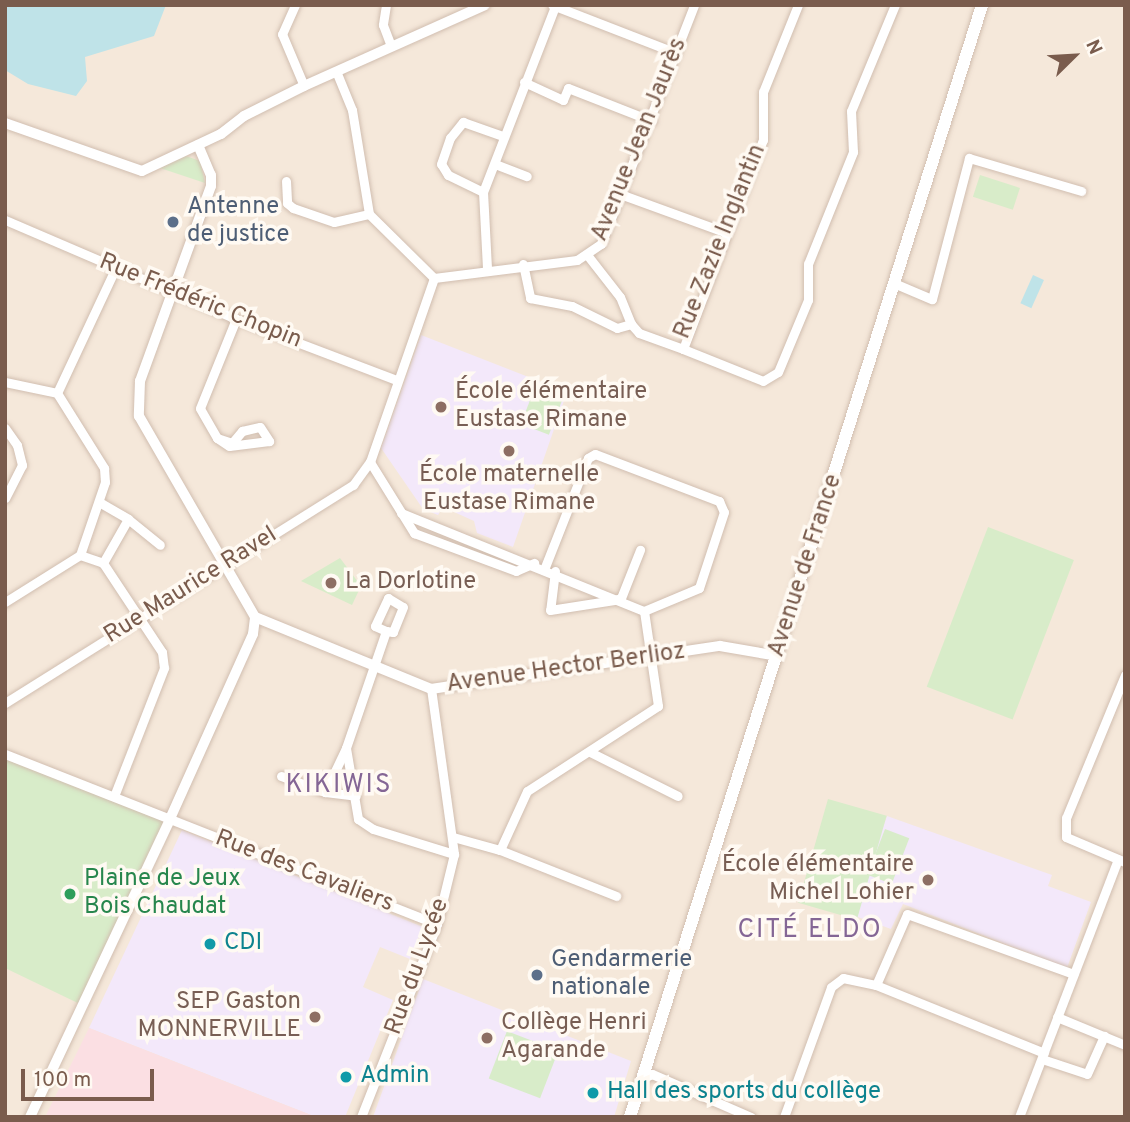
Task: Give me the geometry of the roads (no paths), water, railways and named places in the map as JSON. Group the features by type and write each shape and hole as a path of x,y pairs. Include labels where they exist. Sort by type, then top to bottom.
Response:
{"main road":[{"name":"Avenue de France","path":"630,1117 647,1073 982,8"}],"street":[{"path":"295,5 282,34 304,86"},
{"path":"386,5 383,25 391,46"},
{"path":"5,123 130,170 142,170 198,145 244,116 304,86 485,5"},
{"path":"487,268 483,192 554,5 676,53"},
{"name":"Avenue Jean Jaurès","path":"434,278 487,268 588,256 601,244 652,121 694,5"},
{"name":"Rue Zazie Inglantin","path":"631,324 639,333 683,349 763,140 767,78 798,5"},
{"path":"683,349 763,381 778,372 808,300 808,264 853,152 851,111 895,5"},
{"path":"336,71 352,110 369,214 434,278 370,462 414,533 516,570 534,563"},
{"path":"524,82 563,100 568,88 652,121"},
{"path":"483,192 448,175 441,164 450,138 463,122 503,136"},
{"path":"30,1117 169,821 253,634 256,617 139,416 140,381 211,186 211,174 198,145"},
{"path":"896,285 932,299 970,158 1081,191"},
{"path":"495,164 527,176"},
{"path":"286,181 287,203 293,208 334,222 369,214"},
{"path":"621,194 727,233"},
{"name":"Rue Frédéric Chopin","path":"5,220 236,319 397,380"},
{"path":"523,264 530,298 572,306 617,328 631,324 620,297 588,256"},
{"path":"57,393 116,267"},
{"path":"217,438 232,443 242,431 260,427 268,441 229,446 217,438 200,408 236,319"},
{"path":"5,382 57,393 104,468 99,502 80,555 5,601"},
{"path":"5,428 17,445 22,465 5,498"},
{"path":"545,567 588,458 595,454 719,500 724,512 699,588 644,611"},
{"name":"Rue Maurice Ravel","path":"5,702 354,485 370,462"},
{"path":"99,502 128,519 160,545"},
{"path":"401,513 555,571 621,598 644,611 653,656 656,708 527,791 500,850"},
{"path":"103,562 128,519"},
{"path":"621,598 640,550"},
{"path":"80,555 103,562 137,618 162,652 164,668 114,796"},
{"path":"555,571 550,610 621,598"},
{"name":"Avenue Hector Berlioz","path":"256,617 431,689 720,646 778,656"},
{"path":"325,792 346,748 386,631"},
{"path":"1019,1117 1121,861 1066,836 1066,818 1125,675"},
{"name":"Rue du Lycée","path":"361,1117 438,924 454,854 431,689"},
{"path":"346,748 362,824 454,854"},
{"path":"590,752 678,796"},
{"name":"Rue des Cavaliers","path":"5,754 114,796 169,821 438,924"},
{"path":"281,776 325,792 356,796"},
{"path":"453,837 500,850 616,896"},
{"path":"876,985 907,914 1074,974"},
{"path":"784,1117 831,987 843,978 876,985 1087,1073 1104,1036"},
{"path":"1057,1017 1125,1045"},
{"path":"647,1073 751,1117"}],"water":[{"path":"5,5 166,5 154,36 85,57 87,81 76,96 28,84 5,70"},
{"path":"1033,275 1044,280 1031,308 1020,303"}],"place":[{"name":"Antenne de justice","path":"173,222"},
{"name":"École élémentaire Eustase Rimane","path":"441,407"},
{"name":"École maternelle Eustase Rimane","path":"509,451"},
{"name":"La Dorlotine","path":"331,583"},
{"name":"École élémentaire Michel Lohier","path":"928,880"},
{"name":"Plaine de Jeux Bois Chaudat","path":"70,894"},
{"name":"CDI","path":"210,944"},
{"name":"Gendarmerie nationale","path":"537,975"},
{"name":"SEP Gaston MONNERVILLE","path":"315,1017"},
{"name":"Collège Henri Agarande","path":"487,1038"},
{"name":"Admin","path":"346,1077"},
{"name":"Hall des sports du collège","path":"593,1093"}],"district":[{"name":"KIKIWIS","path":"339,786"},
{"name":"CITÉ ELDO","path":"810,931"}]}
